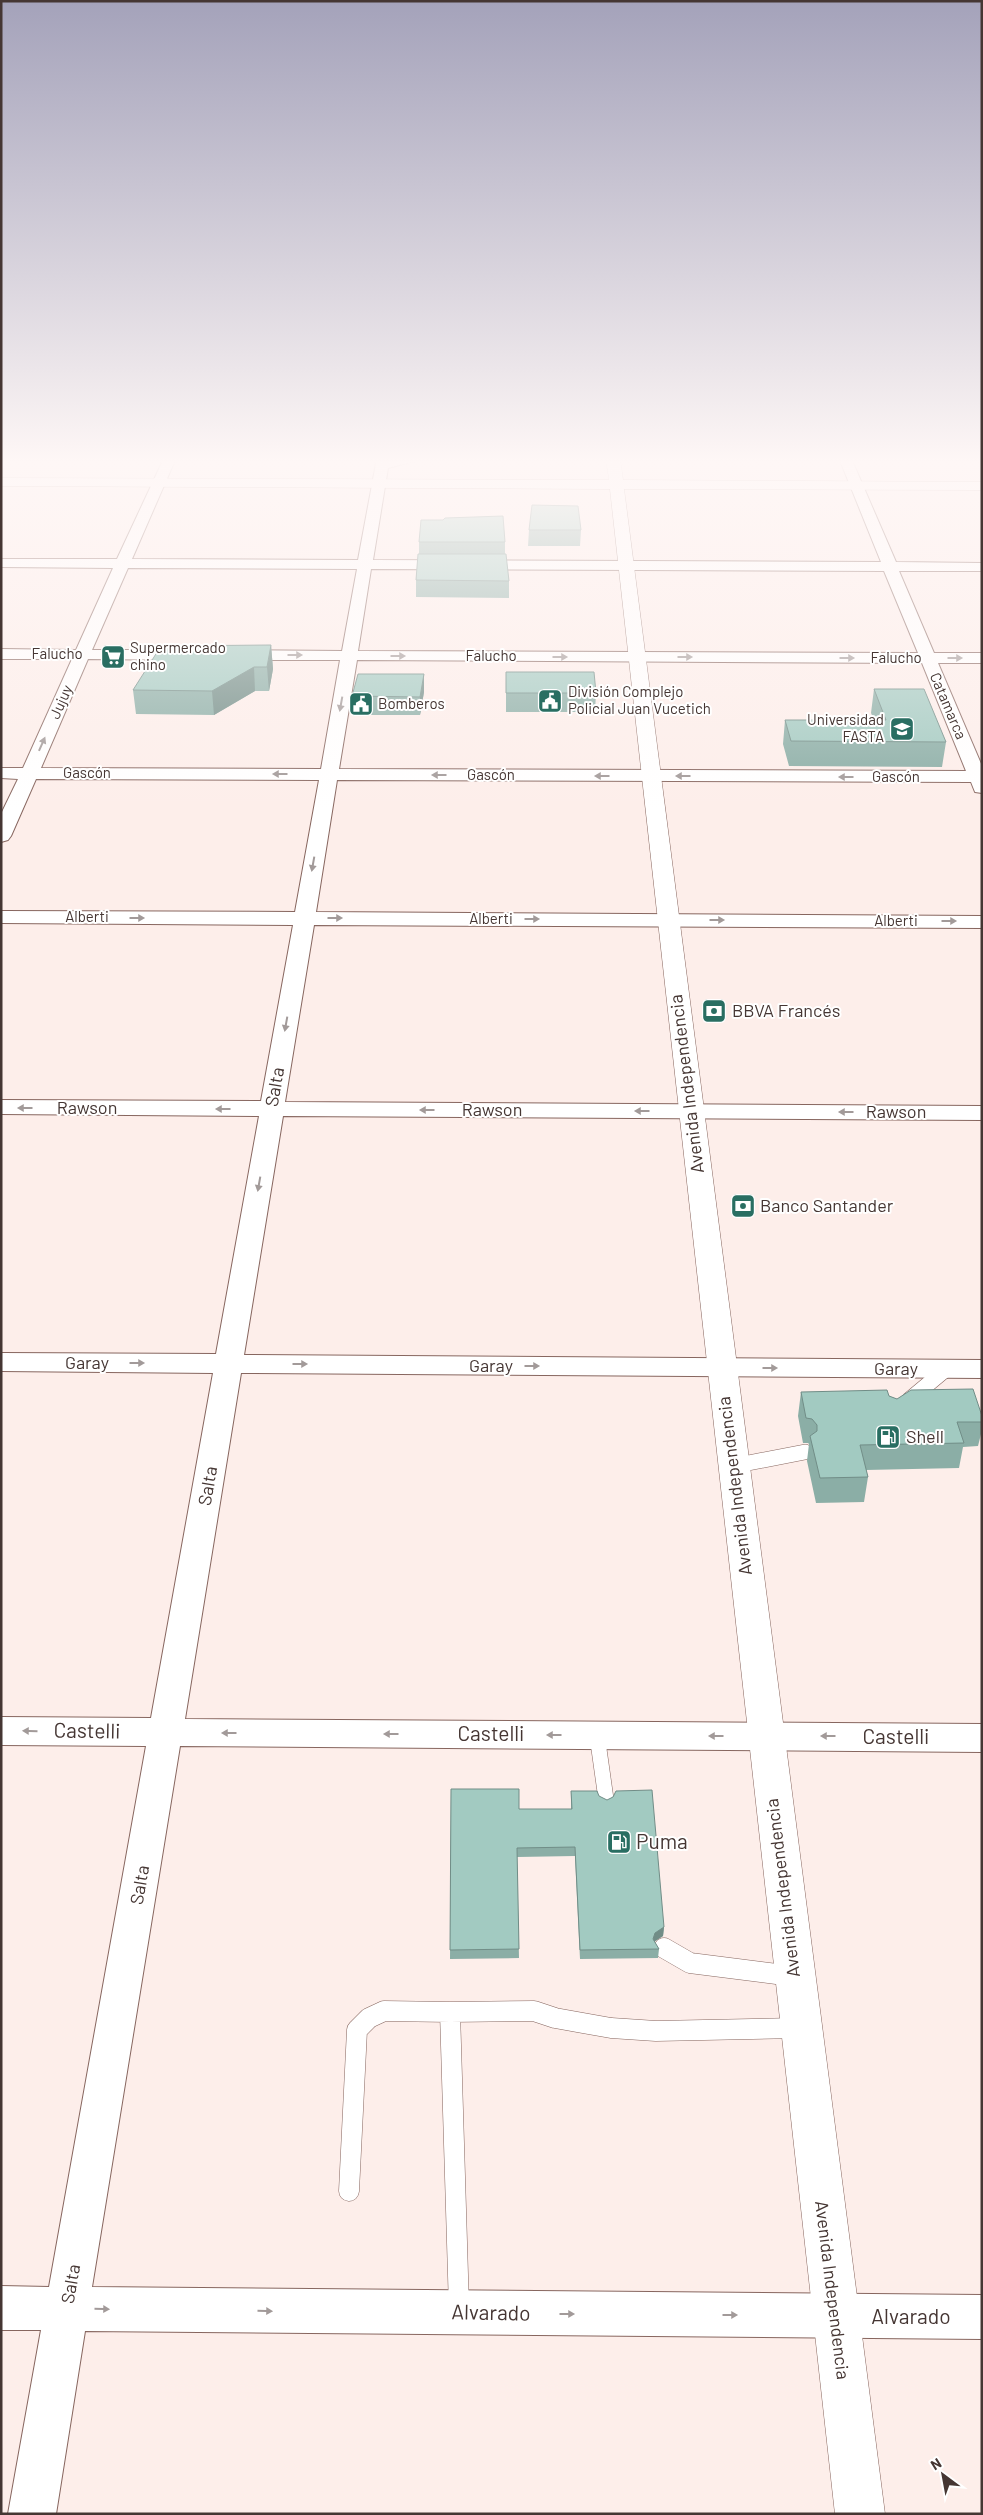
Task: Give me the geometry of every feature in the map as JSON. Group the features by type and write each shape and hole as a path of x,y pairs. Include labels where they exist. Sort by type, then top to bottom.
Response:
{"main road":[{"name":"Avenida Independencia","path":"628,575 650,776 834,2316 860,2514"}],"street":[{"name":"Jujuy","path":"1,836 118,575"},
{"name":"Salta","path":"32,2514 364,575"},
{"name":"Catamarca","path":"893,575 980,781"},
{"name":"Falucho","path":"1,654 982,658"},
{"name":"Gascón","path":"1,773 650,776 980,781"},
{"name":"Alberti","path":"1,917 982,922"},
{"name":"Rawson","path":"1,1108 982,1113"},
{"name":"Garay","path":"1,1362 982,1369"},
{"name":"Castelli","path":"1,1731 982,1738"},
{"name":"Alvarado","path":"1,2308 982,2317"}],"lane":[{"path":"899,1409 948,1369"},
{"path":"733,1466 805,1452"},
{"path":"597,1735 606,1800"},
{"path":"664,1948 690,1963 794,1977"},
{"path":"349,2191 357,2030 369,2018 384,2011 534,2011 555,2018 611,2028 656,2031 800,2028"},
{"path":"450,2012 459,2313"}],"building":[{"path":"416,575 508,575 509,581 416,580"},
{"path":"271,645 267,667 254,667 212,691 133,690 161,646"},
{"path":"506,672 594,672 596,693 506,693"},
{"path":"358,674 424,674 420,697 352,696"},
{"path":"874,689 924,689 946,742 791,741 785,720 886,720"},
{"path":"973,1389 982,1416 982,1422 957,1422 964,1443 860,1445 868,1477 820,1478 810,1436 817,1431 817,1425 812,1419 806,1418 801,1392 887,1390 889,1396 897,1399 911,1390"},
{"path":"451,1789 519,1789 519,1809 572,1809 571,1791 597,1791 599,1796 607,1800 613,1797 616,1791 652,1790 664,1927 655,1933 653,1939 659,1949 580,1950 575,1847 517,1848 519,1949 450,1950"}],"place":[{"name":"Supermercado chino","path":"113,657"},
{"name":"División Complejo Policial Juan Vucetich","path":"550,701"},
{"name":"Bomberos","path":"361,704"},
{"name":"Universidad FASTA","path":"902,729"},
{"name":"BBVA Francés","path":"714,1011"},
{"name":"Banco Santander","path":"743,1206"},
{"name":"Shell","path":"888,1437"},
{"name":"Puma","path":"619,1842"}]}
